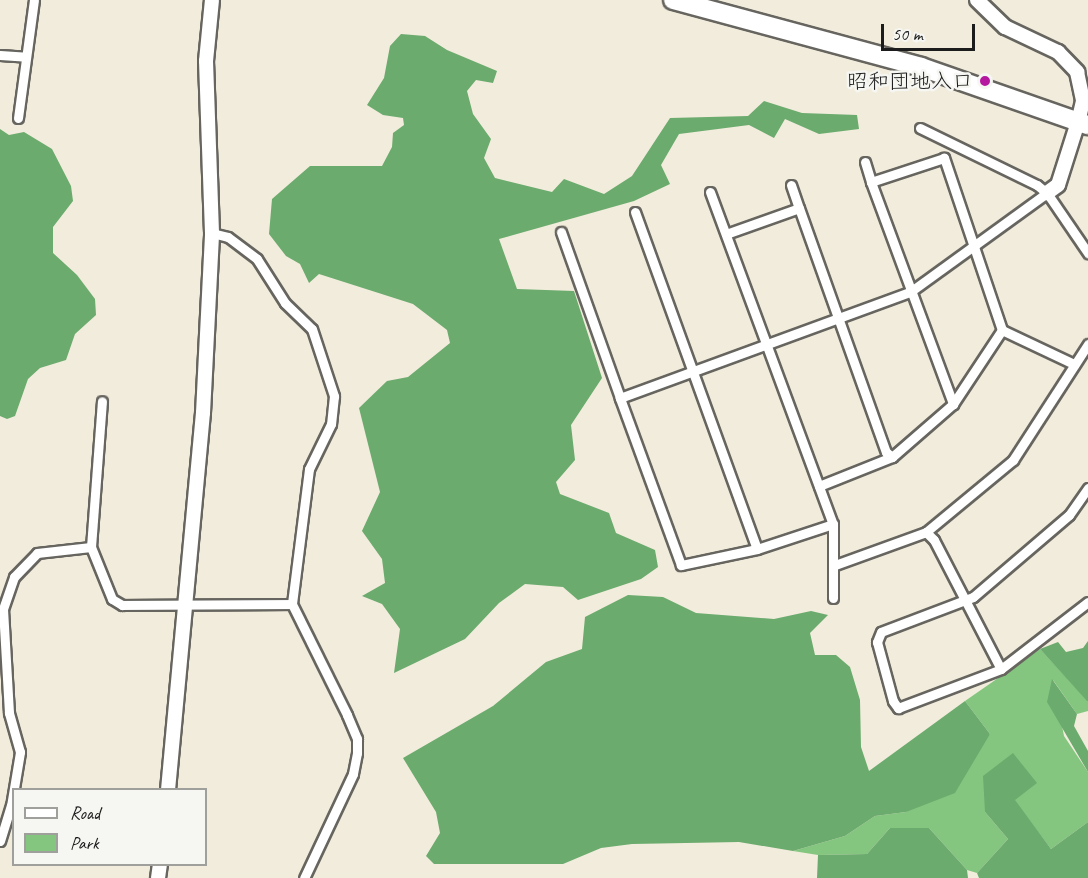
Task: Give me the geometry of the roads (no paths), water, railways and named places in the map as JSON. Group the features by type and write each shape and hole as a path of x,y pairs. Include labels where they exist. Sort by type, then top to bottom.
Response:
{"highway":[{"path":"673,0 921,67 1083,124"}],"street":[{"path":"18,118 34,0"},
{"path":"168,788 188,604 203,413 212,233 206,61 212,0"},
{"path":"620,398 768,344 836,316 910,292 1058,186 1083,124 1081,86 1068,59 1005,27 977,0"},
{"path":"0,55 26,57"},
{"path":"920,128 1047,193 1088,253"},
{"path":"872,182 944,159 1002,330 1074,364"},
{"path":"865,162 910,292 953,404"},
{"path":"791,184 886,452 892,458"},
{"path":"710,192 833,524 835,565 833,598"},
{"path":"726,234 799,208"},
{"path":"636,212 757,549"},
{"path":"561,232 681,565 757,549 833,524"},
{"path":"212,233 228,237 257,259 285,303 312,329 334,396 331,424 309,469 292,604 357,739 353,774 304,878"},
{"path":"819,486 892,458 953,404 1002,330"},
{"path":"835,565 926,532 1013,460 1088,344"},
{"path":"102,401 91,547 114,602 292,604"},
{"path":"1088,488 1070,516 965,601 881,632 877,642 893,701 898,708 1001,669 1088,602"},
{"path":"926,532 1001,669"},
{"path":"14,788 20,752 9,713 3,609 14,576 37,553 91,547"},
{"path":"0,840 12,800"}],"place":[{"name":"昭和団地入口","path":"985,81"}]}
